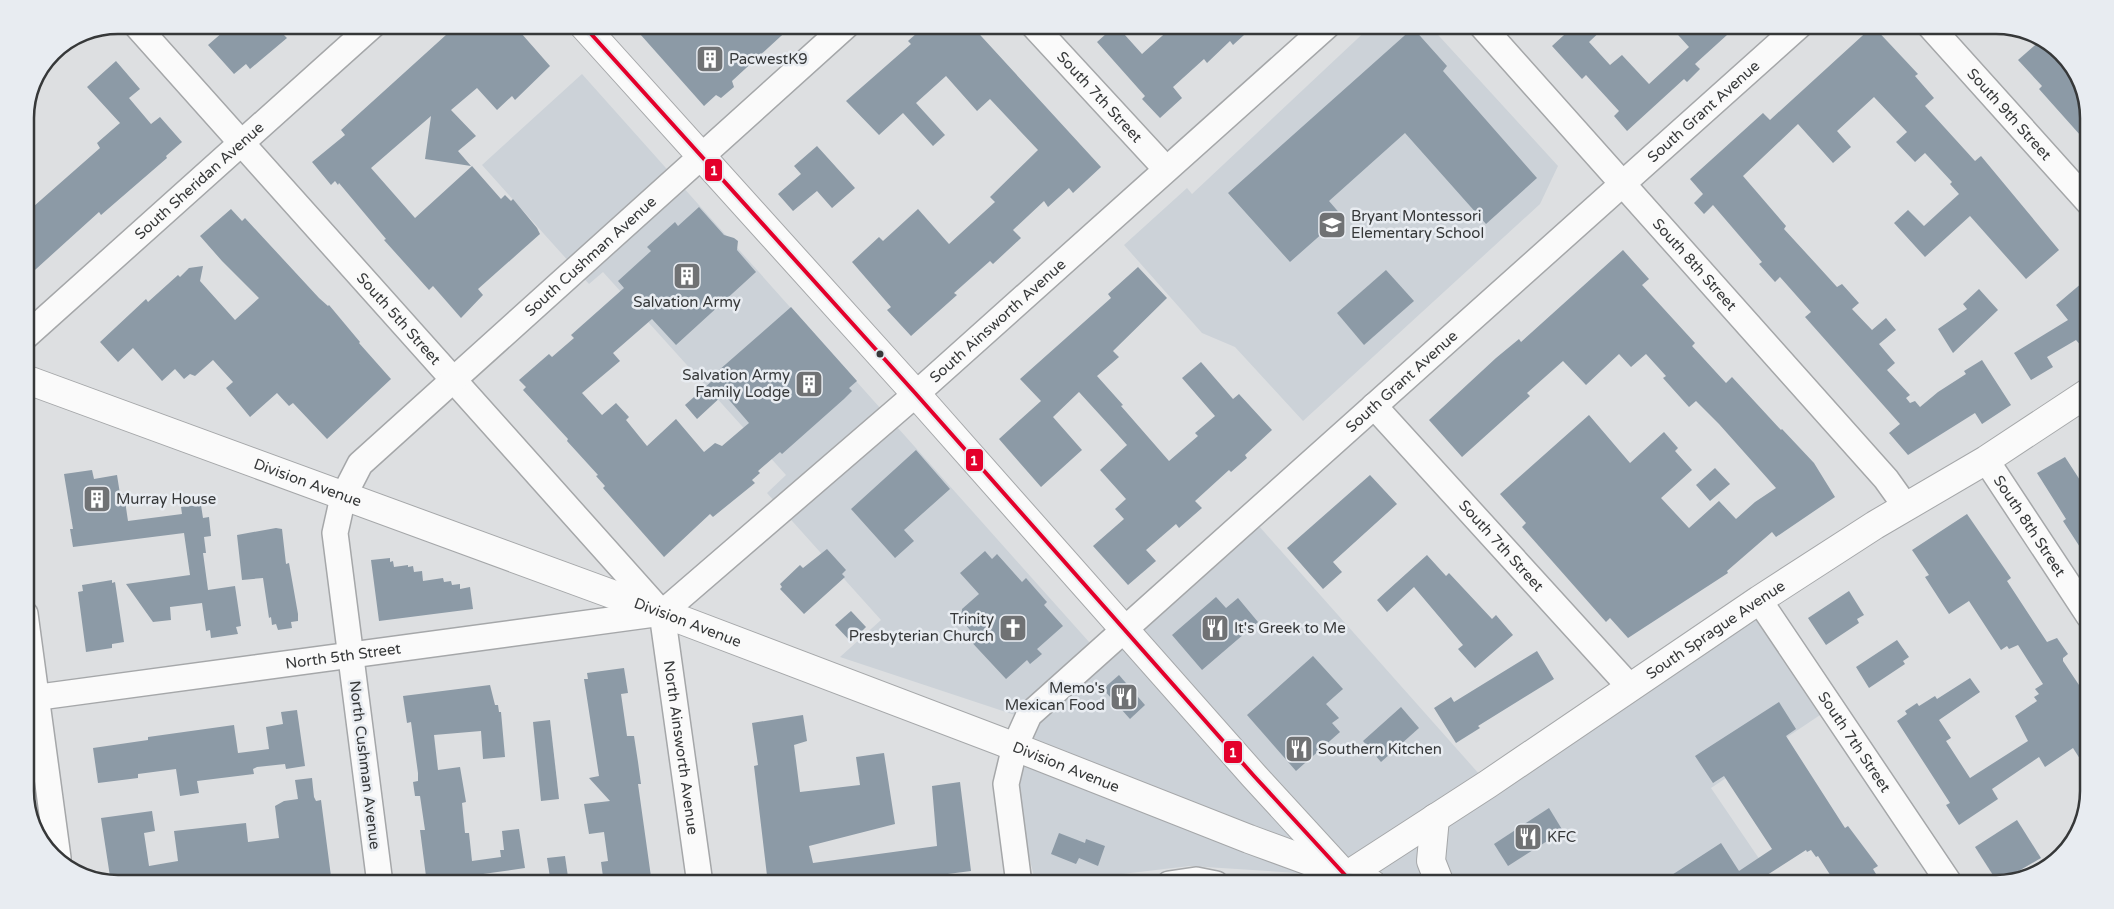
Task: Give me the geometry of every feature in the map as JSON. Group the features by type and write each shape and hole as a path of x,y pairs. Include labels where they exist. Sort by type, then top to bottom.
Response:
{"main road":[{"path":"591,34 916,394 1124,629 1337,875"},
{"name":"Division Avenue","path":"34,382 662,613 1015,746 1329,875"},
{"name":"South Sprague Avenue","path":"1349,875 1759,600 1906,507 1986,460 2080,398"},
{"path":"1435,818 1431,861 1436,875"}],"street":[{"name":"South 5th Street","path":"144,34 662,613"},
{"name":"South Sheridan Avenue","path":"34,329 363,34"},
{"name":"South Cushman Avenue","path":"343,497 360,464 837,34"},
{"name":"South 7th Street","path":"1041,34 1166,169"},
{"name":"South Ainsworth Avenue","path":"662,613 916,394 1318,34"},
{"name":"South 8th Street","path":"1490,34 1886,479 1906,507"},
{"name":"South Grant Avenue","path":"1018,875 1006,784 1015,746 1029,714 1790,34"},
{"name":"South 9th Street","path":"1937,34 2080,189"},
{"name":"South 7th Street","path":"1374,406 1629,686"},
{"name":"South 8th Street","path":"1986,460 2080,602"},
{"name":"North Cushman Avenue","path":"343,497 335,533 379,875"},
{"name":"South 7th Street","path":"1759,600 1944,875"},
{"name":"North 5th Street","path":"34,698 662,613"},
{"name":"North Ainsworth Avenue","path":"662,613 699,875"},
{"path":"34,716 56,848"}],"shaded area":[{"name":"Bryant Montessori Elementary School","path":"1362,34 1437,34 1558,166 1540,204 1303,421 1235,347 1202,333 1124,245 1187,188 1192,194"},
{"path":"582,74 1098,652 1250,516 1488,784 1759,600 1832,707 1711,788 1760,860 1753,866 1759,875 1330,875 1190,866 1113,875 1034,875 1000,741 1024,718 840,657 881,620 767,493 786,475 603,272 589,284 482,165"}],"building":[{"path":"221,34 283,34 287,38 250,69 246,64 234,74 208,45"},
{"path":"447,34 522,34 550,66 515,100 512,96 497,110 477,88 451,110 476,136 458,151 471,166 425,159 431,116 371,168 415,218 472,166 501,199 505,195 511,201 513,199 540,234 478,289 483,295 461,318 433,286 429,290 384,240 386,239 339,183 338,185 335,181 331,185 312,162 345,135 341,130"},
{"name":"PacwestK9","path":"640,34 783,34 732,81 734,87 721,98 716,95 704,106"},
{"path":"916,34 979,34 1101,167 1073,193 1069,188 1048,207 1044,201 1013,230 1021,238 993,264 990,261 954,293 957,295 911,336 887,310 891,307 852,262 879,237 883,241 918,209 949,244 995,202 990,197 1038,150 990,99 977,111 946,76 916,103 945,135 933,146 903,113 879,135 846,101 911,44 908,41"},
{"path":"1106,34 1124,34 1142,54 1164,34 1245,34 1233,45 1230,41 1207,63 1204,59 1173,87 1182,98 1160,118 1142,99 1145,96 1097,42"},
{"path":"1406,34 1418,34 1447,66 1443,71 1537,178 1486,224 1405,133 1329,201 1342,216 1290,262 1228,193"},
{"path":"1565,34 1597,34 1589,42 1610,65 1622,55 1649,84 1689,47 1677,34 1728,34 1695,64 1700,69 1687,82 1684,79 1627,131 1614,116 1619,111 1586,75 1582,79 1552,46"},
{"path":"1864,34 1880,34 1918,74 1915,76 1934,98 1925,106 1975,161 1981,156 2059,250 2026,279 1970,216 1925,257 1894,223 1908,210 1924,226 1959,194 1950,184 1952,182 1925,153 1915,162 1896,142 1907,132 1874,97 1837,131 1851,147 1833,163 1798,124 1743,176 1786,226 1784,229 1837,287 1842,284 1859,303 1852,309 1872,330 1886,318 1896,330 1879,344 1895,363 1887,370 1910,395 1906,398 1910,403 1915,401 1920,407 1938,392 1966,374 1964,371 1982,360 2011,405 1982,424 1975,413 1908,455 1889,433 1900,424 1805,317 1811,312 1780,277 1775,282 1759,264 1762,262 1713,205 1704,214 1694,203 1703,194 1690,179 1763,113 1770,120"},
{"path":"2036,44 2059,62 2072,81 2079,101 2080,135 2039,89 2042,86 2018,60"},
{"path":"116,61 140,89 129,98 151,124 160,117 182,142 166,156 167,158 101,215 99,212 34,271 34,206 100,148 97,143 120,123 87,87"},
{"path":"817,146 855,188 832,208 817,191 793,211 778,194 801,174 794,166"},
{"path":"699,207 724,235 738,241 737,250 756,272 676,345 652,319 613,353 620,361 582,393 602,415 616,403 629,417 626,420 647,446 676,419 704,452 715,443 722,446 749,423 724,394 697,419 685,405 712,381 710,378 791,307 857,381 849,388 852,391 844,399 782,454 780,452 758,471 760,473 752,480 755,483 713,517 710,514 664,557 603,488 605,486 596,476 598,475 523,390 526,387 519,380 549,354 552,357 574,338 571,335 624,288 618,281 651,251 647,247 675,222 678,226"},
{"path":"231,209 242,221 245,218 319,298 329,305 391,379 327,439 293,403 289,406 277,393 250,417 226,388 233,382 213,360 195,376 190,374 184,379 175,369 162,381 133,348 118,362 100,342 146,299 148,302 178,275 180,277 189,268 203,266 200,281 235,320 259,298 200,236"},
{"path":"1623,250 1649,279 1642,285 1695,343 1692,346 1726,383 1732,377 1782,429 1814,463 1835,497 1776,537 1772,532 1727,571 1728,573 1628,638 1610,618 1606,622 1522,527 1526,523 1500,494 1589,415 1630,463 1664,432 1678,448 1675,451 1692,470 1661,498 1689,528 1719,501 1736,519 1755,502 1776,488 1719,424 1696,401 1689,407 1663,378 1666,376 1646,354 1631,367 1619,354 1586,385 1563,361 1527,393 1530,396 1462,457 1429,420 1496,358 1519,339 1521,342"},
{"path":"1138,267 1167,298 1113,351 1119,357 1097,376 1123,405 1121,406 1169,461 1198,436 1195,433 1215,416 1182,378 1201,362 1233,399 1239,394 1272,430 1245,455 1247,458 1231,472 1229,470 1195,501 1202,508 1179,528 1176,524 1146,550 1156,561 1128,585 1093,546 1124,519 1115,509 1126,499 1100,470 1127,445 1079,392 1053,417 1082,450 1041,487 999,439 1041,401 1020,379 1111,298 1108,294"},
{"path":"1386,270 1414,301 1364,345 1337,313"},
{"path":"2080,285 2080,345 2076,340 2047,357 2053,367 2031,380 2014,353 2068,320 2056,305"},
{"path":"1979,289 1998,310 1953,353 1938,329 1967,309 1963,304"},
{"path":"916,450 950,489 904,530 914,541 895,558 851,509"},
{"path":"2065,457 2080,480 2080,547 2063,521 2066,519 2037,473"},
{"path":"1715,468 1730,484 1710,501 1696,485"},
{"path":"92,470 94,479 117,475 120,494 124,494 128,521 182,514 181,507 201,505 203,518 209,517 211,536 204,537 206,553 203,553 208,590 235,586 241,626 236,627 238,634 211,638 210,630 206,631 202,603 170,607 171,620 153,622 126,584 190,575 184,533 73,547 70,529 73,529 64,474"},
{"path":"1370,475 1397,504 1333,562 1342,572 1323,589 1287,548"},
{"path":"1967,514 2011,578 2007,581 2047,642 2057,638 2068,654 2063,658 2063,661 2080,686 2080,759 2073,748 2045,767 2039,757 1992,789 1998,799 1959,825 1946,805 1950,803 1897,721 1907,714 1905,711 1917,703 1919,706 1935,696 1937,699 1970,678 1980,692 1939,720 1951,738 1946,741 1970,778 2028,741 2015,716 2037,701 2034,697 2039,694 2035,689 2043,684 2018,645 2009,649 2007,646 2001,650 1969,601 1949,614 1925,577 1929,575 1912,550"},
{"path":"276,528 282,529 286,564 289,563 298,614 298,621 291,622 292,628 278,630 276,624 272,625 271,617 269,618 263,578 242,580 237,535"},
{"path":"827,549 846,570 842,574 845,577 804,614 780,589 782,587 780,584 800,565 803,568"},
{"name":"Trinity Presbyterian Church","path":"985,551 992,559 997,554 1022,582 1026,578 1047,602 1044,605 1063,626 1037,649 1042,654 1030,664 1027,660 1006,679 965,635 970,630 961,619 962,609 979,594 960,573"},
{"path":"1427,555 1446,576 1449,573 1492,619 1496,615 1513,635 1475,668 1458,649 1463,645 1414,587 1387,612 1377,600"},
{"path":"390,558 390,562 393,561 394,567 408,565 408,567 413,566 414,572 422,571 423,581 443,578 444,582 451,581 452,585 460,584 460,589 470,587 473,609 379,621 371,560"},
{"path":"112,580 112,583 115,582 124,642 112,644 112,648 86,652 78,592 83,591 82,585"},
{"path":"1849,591 1864,615 1857,619 1859,623 1826,645 1808,618"},
{"name":"It's Greek to Me","path":"1216,597 1226,608 1238,598 1258,622 1202,670 1172,635"},
{"path":"851,611 866,627 851,642 835,625"},
{"path":"1897,640 1909,657 1903,661 1905,664 1869,688 1856,667"},
{"path":"1537,651 1554,679 1478,726 1480,728 1456,743 1434,708 1451,697 1454,702"},
{"path":"1313,656 1343,689 1326,704 1339,718 1332,723 1340,732 1296,771 1247,715"},
{"path":"624,668 628,693 621,694 627,736 634,736 641,784 638,784 651,875 603,875 601,862 608,861 604,832 589,834 584,804 610,801 589,778 599,776 584,679 588,679 587,673"},
{"name":"Memo's Mexican Food","path":"1119,675 1145,705 1130,719 1103,689"},
{"path":"490,685 495,705 498,705 499,712 501,712 505,757 483,759 481,731 434,735 438,770 460,767 466,802 462,803 465,833 469,833 472,861 501,857 500,850 504,850 502,831 519,829 525,868 482,875 426,875 420,830 425,830 420,796 415,796 413,782 418,781 418,773 411,722 407,723 403,696"},
{"path":"1779,702 1796,729 1786,736 1845,828 1848,826 1878,866 1873,869 1877,875 1830,875 1818,856 1816,857 1811,850 1807,852 1806,850 1767,875 1672,875 1721,843 1739,871 1772,849 1724,776 1713,783 1695,756"},
{"path":"1401,707 1419,728 1381,762 1363,741"},
{"path":"297,710 305,766 286,769 285,764 257,767 253,769 254,774 197,781 199,793 180,796 176,769 138,774 138,778 98,783 93,748 148,740 148,737 234,725 238,753 269,749 266,727 283,724 281,712"},
{"path":"803,715 807,741 794,745 800,792 860,785 856,757 884,753 895,824 809,846 813,863 937,846 932,786 960,782 971,871 940,875 767,875 754,766 758,765 752,723"},
{"path":"550,720 559,799 541,801 533,722"},
{"path":"312,778 314,797 316,801 321,800 331,875 110,875 101,818 152,811 155,831 144,833 149,866 178,861 174,831 246,823 248,842 279,838 275,806 284,801 298,799 295,780"},
{"name":"KFC","path":"1549,808 1563,831 1508,866 1494,844"},
{"path":"2017,820 2041,858 2016,873 1993,875 1975,847"},
{"path":"1059,833 1085,843 1086,839 1105,846 1098,866 1079,858 1076,864 1051,854"},
{"path":"565,856 568,875 550,875 547,858"}],"transit line":[{"name":"1","path":"591,34 916,394 1254,776 1345,875"}],"place":[{"name":"PacwestK9","path":"710,59"},
{"name":"Bryant Montessori Elementary School","path":"1332,225"},
{"name":"Salvation Army","path":"687,276"},
{"name":"Salvation Army Family Lodge","path":"809,384"},
{"name":"Murray House","path":"97,499"},
{"name":"Trinity Presbyterian Church","path":"1013,628"},
{"name":"It's Greek to Me","path":"1215,628"},
{"name":"Memo's Mexican Food","path":"1124,697"},
{"name":"Southern Kitchen","path":"1299,749"},
{"name":"KFC","path":"1528,837"}]}
